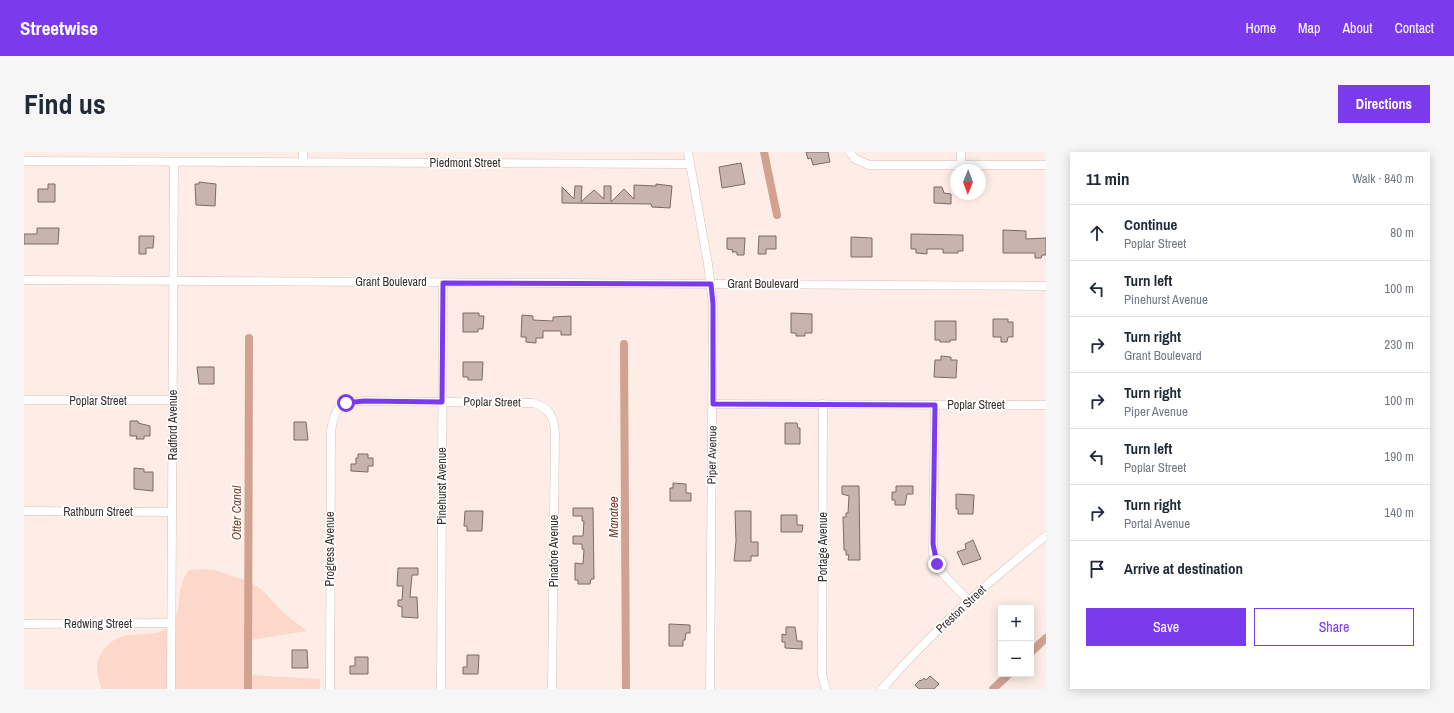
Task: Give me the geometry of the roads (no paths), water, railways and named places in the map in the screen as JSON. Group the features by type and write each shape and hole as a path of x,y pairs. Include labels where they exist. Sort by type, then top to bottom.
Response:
{"street":[{"path":"303,152 303,161"},
{"name":"Piper Avenue","path":"688,152 711,284 713,304 710,689"},
{"path":"961,152 961,164"},
{"path":"853,155 869,165 877,166 950,164"},
{"name":"Piedmont Street","path":"24,161 303,161 690,164"},
{"name":"Radford Avenue","path":"172,689 171,623 174,162"},
{"path":"986,164 1046,165"},
{"name":"Grant Boulevard","path":"24,280 1046,286"},
{"name":"Pinehurst Avenue","path":"442,689 443,283"},
{"name":"Poplar Street","path":"24,400 173,400"},
{"name":"Poplar Street","path":"337,409 346,403 355,402 534,403 542,405 550,413"},
{"name":"Poplar Street","path":"713,404 1046,405"},
{"name":"Portage Avenue","path":"823,404 822,675 826,689"},
{"path":"935,405 933,554 942,573 969,601"},
{"name":"Progress Avenue","path":"330,689 331,431 333,418 337,409"},
{"name":"Pinafore Avenue","path":"550,413 554,422 555,432 552,689"},
{"name":"Rathburn Street","path":"24,511 172,512"},
{"name":"Preston Street","path":"882,689 932,636 969,601 1046,536"},
{"name":"Redwing Street","path":"24,624 171,623"}],"waterway":[{"path":"764,152 777,215"},
{"name":"Otter Canal","path":"248,689 249,338"},
{"name":"Manatee","path":"624,344 626,689"},
{"path":"1034,649 1046,638"},
{"path":"993,689 1006,677"}]}
